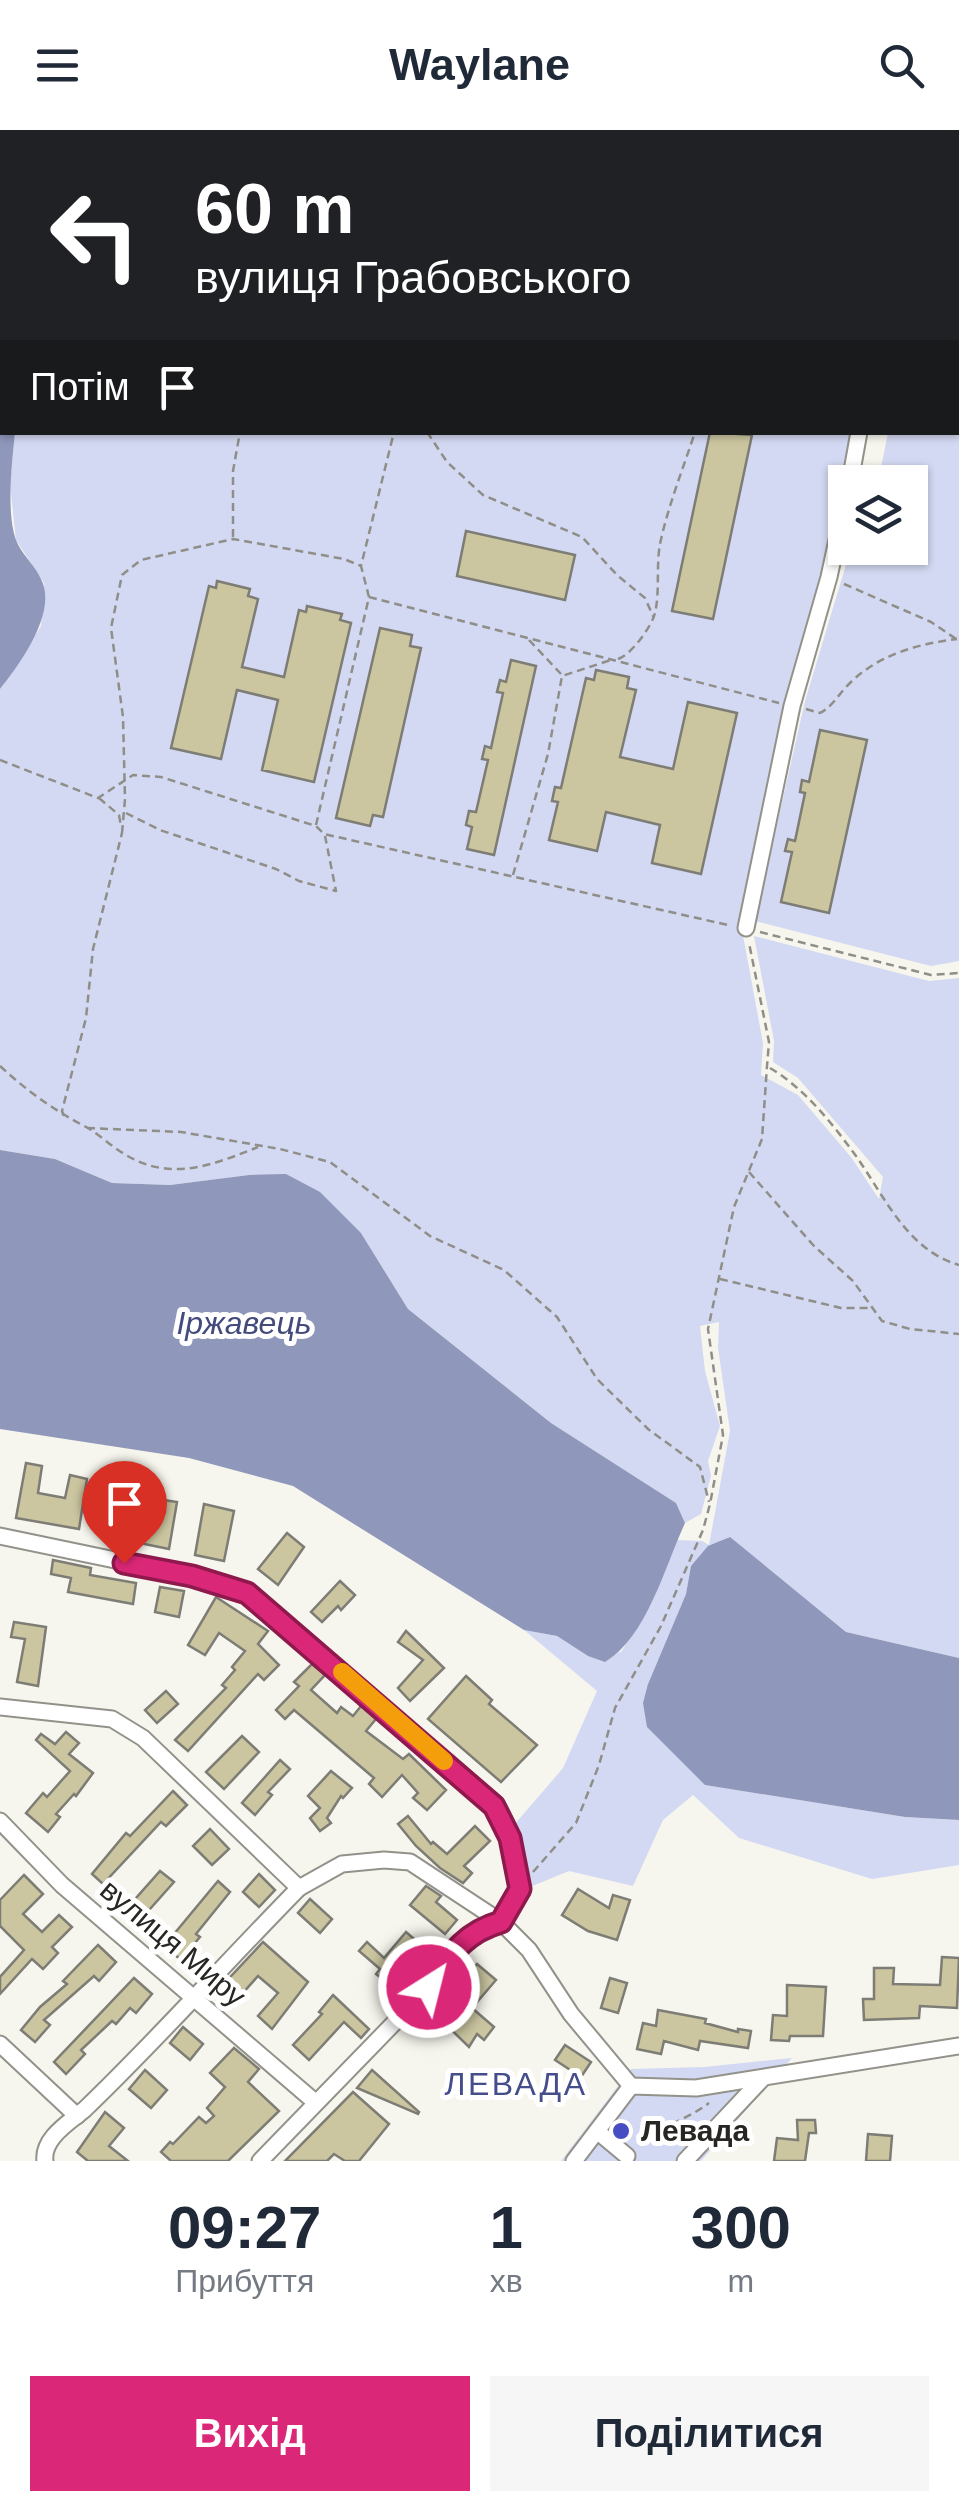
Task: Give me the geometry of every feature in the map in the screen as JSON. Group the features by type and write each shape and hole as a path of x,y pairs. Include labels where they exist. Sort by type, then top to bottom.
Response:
{"street":[{"path":"853,465 858,435"},
{"path":"746,928 792,706 831,565"},
{"path":"0,1536 192,1576 247,1593 494,1806 510,1838 520,1889 501,1922 478,1929 453,1951 429,1987 260,2161"},
{"path":"0,1707 112,1719 143,1738 298,1888"},
{"name":"вулиця Миру","path":"0,1821 62,1885 315,2102"},
{"path":"46,2161 44,2154 51,2138 121,2074 298,1888 342,1864 410,1862 501,1922 529,1950 571,2014 631,2086 696,2088 959,2046"},
{"path":"0,2044 77,2116"},
{"path":"685,2161 762,2079"},
{"path":"574,2161 631,2086"},
{"path":"597,2130 627,2156"}],"path":[{"path":"233,538 233,471 239,435"},
{"path":"316,826 369,597 361,566 393,435"},
{"path":"429,435 447,462 482,494 582,537 645,598 654,618"},
{"path":"562,676 626,657 654,618 660,545 694,435"},
{"path":"64,1116 62,1111 86,1018 92,949 122,833 123,717 111,628 122,575 141,560 233,538 344,559 361,566"},
{"path":"828,577 931,622 958,640"},
{"path":"369,597 820,713 882,659 922,644 958,640"},
{"path":"513,876 548,754 562,676 554,663 524,637"},
{"path":"0,760 98,798 119,815 122,833"},
{"path":"98,798 124,778 140,774 160,777 316,826 324,834 746,928 932,975 959,973"},
{"path":"124,812 160,830 336,891 324,834"},
{"path":"520,1889 576,1824 615,1708 661,1626 703,1530 710,1504 723,1435 708,1329 734,1207 762,1139 768,1066 769,1042 746,928"},
{"path":"0,1066 30,1094 143,1165 172,1171 225,1162 259,1146"},
{"path":"768,1066 794,1082 854,1154 908,1234 943,1260 959,1265"},
{"path":"88,1128 181,1132 330,1162 430,1236 504,1270 556,1317 597,1379 648,1429 700,1468 710,1504"},
{"path":"748,1172 784,1215 853,1281 882,1321 910,1329 959,1334"},
{"path":"719,1279 841,1308 870,1308"},
{"path":"627,2156 652,2133 691,2117 713,2100"}],"shaded area":[{"path":"15,435 850,435 844,465 828,465 828,551 823,578 789,694 740,919 763,1043 761,1075 798,1095 851,1157 879,1199 883,1177 798,1078 773,1062 774,1041 754,936 929,981 959,978 959,1658 846,1632 729,1537 691,1566 686,1594 648,1684 705,1785 905,1817 959,1820 959,1865 872,1879 739,1838 693,1795 663,1820 633,1886 569,1871 530,1887 514,1825 563,1768 597,1691 524,1630 557,1636 588,1656 621,1652 652,1602 677,1540 709,1545 730,1431 718,1348 719,1322 700,1326 705,1371 720,1426 708,1461 711,1476 701,1514 685,1523 676,1503 551,1423 408,1309 361,1233 249,1175 170,1185 112,1183 55,1159 0,1150 0,689 41,626 44,583 16,540 10,484"},
{"path":"888,435 959,435 959,961 931,966 755,921 805,701 846,565 928,565 928,465 881,465"},
{"path":"792,2058 701,2161 561,2161 631,2069"}],"water":[{"path":"0,435 15,435 13,529 21,550 38,574 45,592 45,607 34,637 0,689"},
{"name":"Іржавець","path":"0,1150 55,1159 112,1183 170,1185 286,1174 320,1192 361,1233 408,1309 551,1423 676,1503 685,1523 653,1599 632,1636 605,1662 557,1636 524,1630 293,1486 189,1458 0,1429"},
{"path":"730,1537 846,1632 959,1658 959,1820 905,1817 705,1785 647,1727 643,1703 648,1684 686,1594 691,1566 708,1546"}],"building":[{"path":"709,435 752,435 713,619 672,611"},
{"path":"466,531 575,555 565,600 457,576"},
{"path":"217,581 250,589 248,596 258,599 242,667 284,677 299,610 306,612 307,606 342,614 340,620 351,623 314,782 262,770 278,700 237,690 221,759 171,748 209,586 216,588"},
{"path":"380,628 412,635 410,646 421,648 383,817 373,815 370,826 336,818"},
{"path":"511,660 536,666 494,855 467,849 472,827 466,825 469,811 476,812 488,760 482,759 485,746 491,748 503,693 497,692 500,680 506,682"},
{"path":"596,670 629,677 627,688 636,690 620,757 673,769 688,702 737,713 701,874 652,863 660,825 606,812 597,851 549,840 558,802 552,801 555,787 561,788 586,678 594,680"},
{"path":"820,730 867,740 829,913 781,902 792,852 785,851 788,839 795,841 805,793 800,792 802,780 809,782"},
{"path":"26,1463 42,1466 38,1493 65,1498 70,1475 87,1479 79,1529 16,1518"},
{"path":"120,1471 132,1474 124,1516 153,1521 157,1499 177,1502 169,1549 105,1536 113,1487 117,1488"},
{"path":"204,1504 234,1511 224,1561 195,1555"},
{"path":"287,1533 304,1547 278,1585 258,1569"},
{"path":"53,1560 91,1568 90,1575 136,1583 133,1604 68,1592 71,1578 51,1574"},
{"path":"340,1581 355,1595 322,1622 311,1612"},
{"path":"160,1587 184,1591 179,1617 155,1612"},
{"path":"216,1597 268,1631 258,1644 279,1665 264,1680 258,1674 188,1751 175,1740 226,1688 222,1685 245,1651 219,1633 205,1655 188,1645"},
{"path":"14,1622 46,1627 38,1686 17,1682 25,1639 11,1637"},
{"path":"406,1631 444,1668 410,1701 398,1688 423,1660 398,1642"},
{"path":"312,1664 325,1675 311,1690 337,1713 341,1707 353,1716 361,1706 376,1719 366,1731 403,1759 409,1754 446,1790 427,1810 413,1798 418,1793 402,1775 382,1797 369,1784 374,1778 294,1710 285,1719 276,1710 299,1686 294,1682"},
{"path":"466,1676 492,1700 489,1704 537,1745 501,1782 428,1719"},
{"path":"166,1691 178,1704 157,1723 145,1710"},
{"path":"66,1732 79,1743 69,1754 93,1773 56,1814 60,1817 48,1832 26,1813 70,1771 36,1740 41,1734 55,1744"},
{"path":"242,1736 259,1752 224,1789 206,1772"},
{"path":"280,1760 290,1769 268,1792 272,1795 255,1815 242,1803"},
{"path":"331,1771 352,1788 341,1796 327,1818 331,1823 320,1831 310,1818 320,1808 308,1796"},
{"path":"173,1791 187,1805 166,1826 161,1822 103,1884 92,1874 126,1833 130,1836"},
{"path":"408,1816 431,1844 447,1854 475,1826 490,1841 464,1866 472,1873 463,1883 416,1846 398,1824"},
{"path":"210,1829 229,1849 212,1865 193,1846"},
{"path":"160,1871 174,1882 142,1918 129,1906"},
{"path":"259,1874 275,1890 259,1907 243,1892"},
{"path":"24,1875 43,1894 23,1914 42,1932 59,1915 72,1927 52,1947 58,1953 43,1969 32,1959 0,1994 0,1977 24,1950 0,1926 0,1900"},
{"path":"218,1881 230,1892 196,1934 200,1937 188,1951 206,1968 197,1979 189,1971 191,1968 164,1946"},
{"path":"426,1886 441,1896 436,1902 457,1920 445,1934 410,1905"},
{"path":"578,1889 609,1908 613,1895 630,1900 617,1940 588,1931 562,1915"},
{"path":"310,1899 332,1919 320,1933 298,1913"},
{"path":"406,1932 421,1945 399,1971 405,1976 395,1989 376,1974 380,1969 359,1951 367,1942 384,1958"},
{"path":"263,1942 308,1982 272,2029 258,2016 278,1993 258,1976 234,2003 219,1989"},
{"path":"98,1945 116,1962 99,1981 94,1976 44,2020 50,2025 35,2042 21,2030 67,1984 63,1981"},
{"path":"942,1957 959,1958 957,2008 920,2006 919,2018 864,2020 863,1999 874,1999 874,1968 894,1968 893,1984 940,1985"},
{"path":"477,1964 496,1980 472,2008 494,2027 484,2040 477,2034 469,2047 432,2011"},
{"path":"134,1978 152,1994 136,2013 130,2008 116,2024 112,2021 81,2050 85,2054 66,2074 54,2062"},
{"path":"610,1978 627,1983 618,2013 601,2008"},
{"path":"787,1985 826,1987 823,2036 771,2040 773,2015 787,2016"},
{"path":"333,1995 369,2029 361,2038 344,2022 309,2060 293,2045 322,2014 319,2012"},
{"path":"658,2010 706,2019 705,2023 738,2032 751,2031 748,2048 700,2041 698,2050 664,2041 661,2054 637,2049 643,2023 656,2026"},
{"path":"183,2027 203,2044 190,2060 170,2043"},
{"path":"565,2045 591,2062 581,2077 555,2060"},
{"path":"234,2048 259,2069 248,2082 279,2111 228,2161 171,2161 161,2152 170,2142 173,2144 199,2117 206,2123 214,2116 207,2108 225,2087 210,2073"},
{"path":"145,2070 167,2090 151,2108 129,2089"},
{"path":"372,2070 419,2112 418,2114 357,2088"},
{"path":"353,2092 389,2124 359,2161 345,2161 334,2154 327,2161 285,2161"},
{"path":"105,2112 124,2128 109,2146 128,2161 88,2161 77,2152"},
{"path":"797,2120 815,2120 816,2133 809,2133 805,2161 774,2161 777,2138 798,2140"},
{"path":"868,2134 892,2136 890,2161 866,2161"}],"slow traffic":[{"path":"342,1672 444,1761"}],"place":[{"name":"Левада","path":"621,2131"}],"district":[{"name":"ЛЕВАДА","path":"516,2084"}],"route":[{"path":"124,1563 192,1576 247,1593 494,1806 510,1838 520,1889 501,1922 478,1929 453,1951 429,1987"}]}
